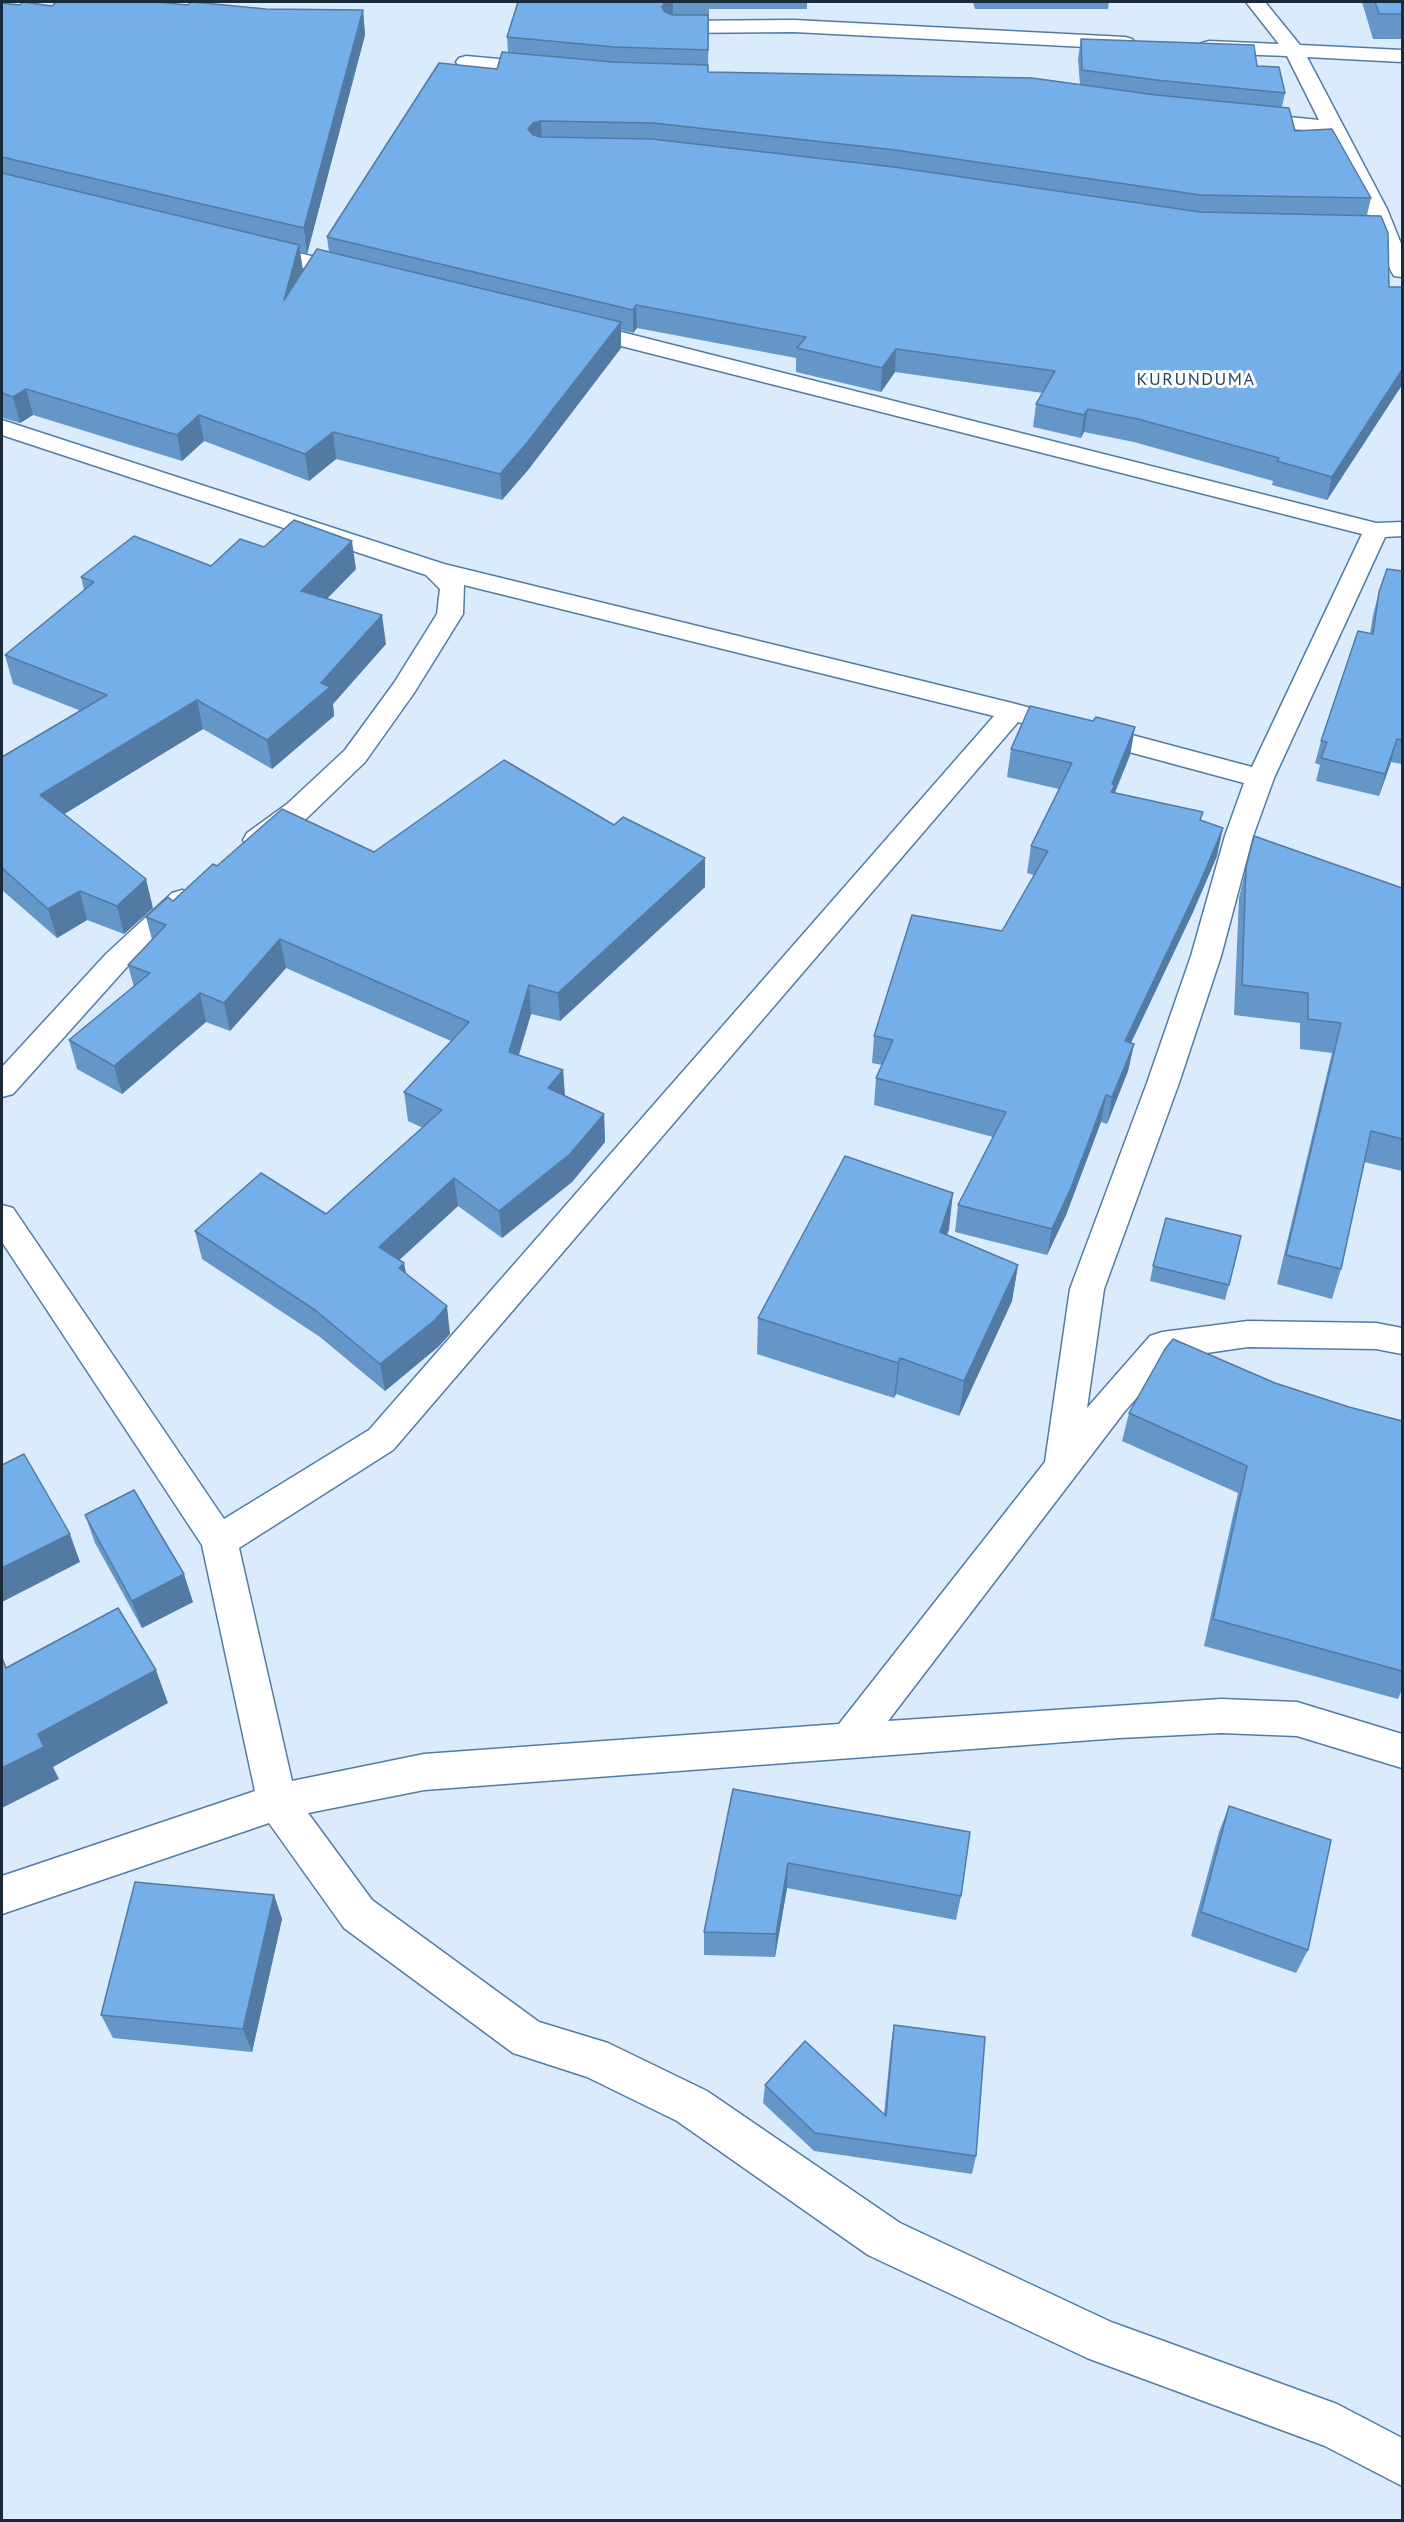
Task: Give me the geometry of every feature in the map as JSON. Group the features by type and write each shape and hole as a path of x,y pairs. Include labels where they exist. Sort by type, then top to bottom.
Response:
{"street":[{"path":"1255,2 1294,51 1385,230 1402,271"},
{"path":"674,27 794,26 1139,44"},
{"path":"1187,46 1402,56"},
{"path":"466,62 557,70"},
{"path":"1232,117 1334,127"},
{"path":"1361,230 1385,230"},
{"path":"238,246 378,280"},
{"path":"553,322 1376,530 1402,530"},
{"path":"2,427 435,570 1012,712 1260,778"},
{"path":"1062,1465 1087,1289 1185,1020 1206,957 1239,836 1260,778 1376,530"},
{"path":"234,856 297,811 355,756 405,687 450,614 453,587 435,570"},
{"path":"219,1541 381,1440 1012,712"},
{"path":"2,1086 116,961 199,885"},
{"path":"2,1217 219,1541 277,1802 358,1914 528,2039 593,2058 692,2106 884,2239 1103,2342 1337,2427 1402,2463"},
{"path":"849,1741 1062,1465 1113,1401 1162,1346 1248,1334 1376,1336 1402,1341"},
{"path":"2,1895 277,1802 424,1772 1221,1716 1297,1719 1402,1751"}],"building":[{"path":"23,2 52,6 56,2 157,2 188,5 193,2 266,9 363,10 304,228 2,157 2,3 20,5"},
{"path":"518,2 665,2 662,7 665,12 673,15 708,15 708,50 614,47 507,37"},
{"path":"1375,2 1402,2 1402,14 1379,14"},
{"path":"1081,39 1254,45 1257,66 1279,67 1285,93 1082,70"},
{"path":"502,52 613,62 708,65 708,72 1032,78 1156,95 1289,108 1295,131 1332,129 1371,198 1200,195 895,150 653,123 541,121 533,123 528,129 533,135 541,137 652,139 894,167 1200,212 1381,216 1388,233 1389,287 1402,287 1402,370 1332,477 1277,461 1279,458 1138,419 1088,409 1084,415 1036,404 1055,371 896,349 882,368 797,348 806,337 636,305 633,310 327,237 439,63 497,69"},
{"path":"2,173 299,245 284,300 317,249 621,322 500,474 333,432 305,454 199,415 177,435 26,389 13,397 2,393"},
{"path":"294,520 352,541 301,591 382,615 321,683 330,687 267,740 197,700 40,795 146,879 117,906 80,891 48,909 2,868 2,757 107,695 5,655 94,582 81,577 134,536 211,566 240,539 264,547"},
{"path":"1387,569 1402,571 1402,740 1397,739 1385,774 1321,758 1327,742 1321,741 1358,631 1373,634 1379,592"},
{"path":"1030,706 1093,721 1096,717 1135,727 1112,784 1115,785 1111,792 1203,812 1200,820 1223,828 1199,885 1125,1041 1134,1044 1112,1097 1106,1095 1071,1188 1052,1229 958,1205 1006,1112 876,1078 893,1040 874,1036 912,915 1002,931 1048,851 1031,846 1072,763 1011,749"},
{"path":"504,760 614,825 623,817 705,858 558,993 529,985 509,1052 563,1070 548,1088 604,1114 570,1154 499,1211 454,1178 379,1247 404,1263 399,1268 447,1306 435,1320 380,1364 315,1310 195,1231 261,1173 326,1214 442,1110 404,1092 469,1022 280,939 224,1003 200,993 114,1066 69,1040 150,973 128,965 166,925 146,917 168,897 173,901 213,864 217,866 282,809 374,852"},
{"path":"1254,836 1402,888 1402,1139 1371,1131 1341,1269 1286,1255 1341,1023 1308,1019 1308,993 1242,985 1246,867"},
{"path":"845,1156 953,1193 940,1232 1018,1265 964,1381 900,1358 898,1363 758,1318"},
{"path":"1166,1218 1241,1236 1229,1285 1153,1266"},
{"path":"1173,1339 1275,1383 1402,1421 1402,1671 1213,1619 1247,1466 1129,1413"},
{"path":"24,1454 70,1534 2,1568 2,1465"},
{"path":"134,1490 184,1574 132,1601 85,1515"},
{"path":"118,1608 156,1670 38,1734 44,1747 2,1768 2,1658 6,1668"},
{"path":"733,1789 970,1832 961,1896 788,1863 776,1934 704,1932"},
{"path":"1229,1806 1331,1840 1308,1950 1201,1912"},
{"path":"135,1882 274,1895 243,2029 101,2015"},
{"path":"894,2025 985,2037 976,2156 815,2133 765,2085 805,2041 886,2116"}],"district":[{"name":"KURUNDUMA","path":"1196,380"}]}
